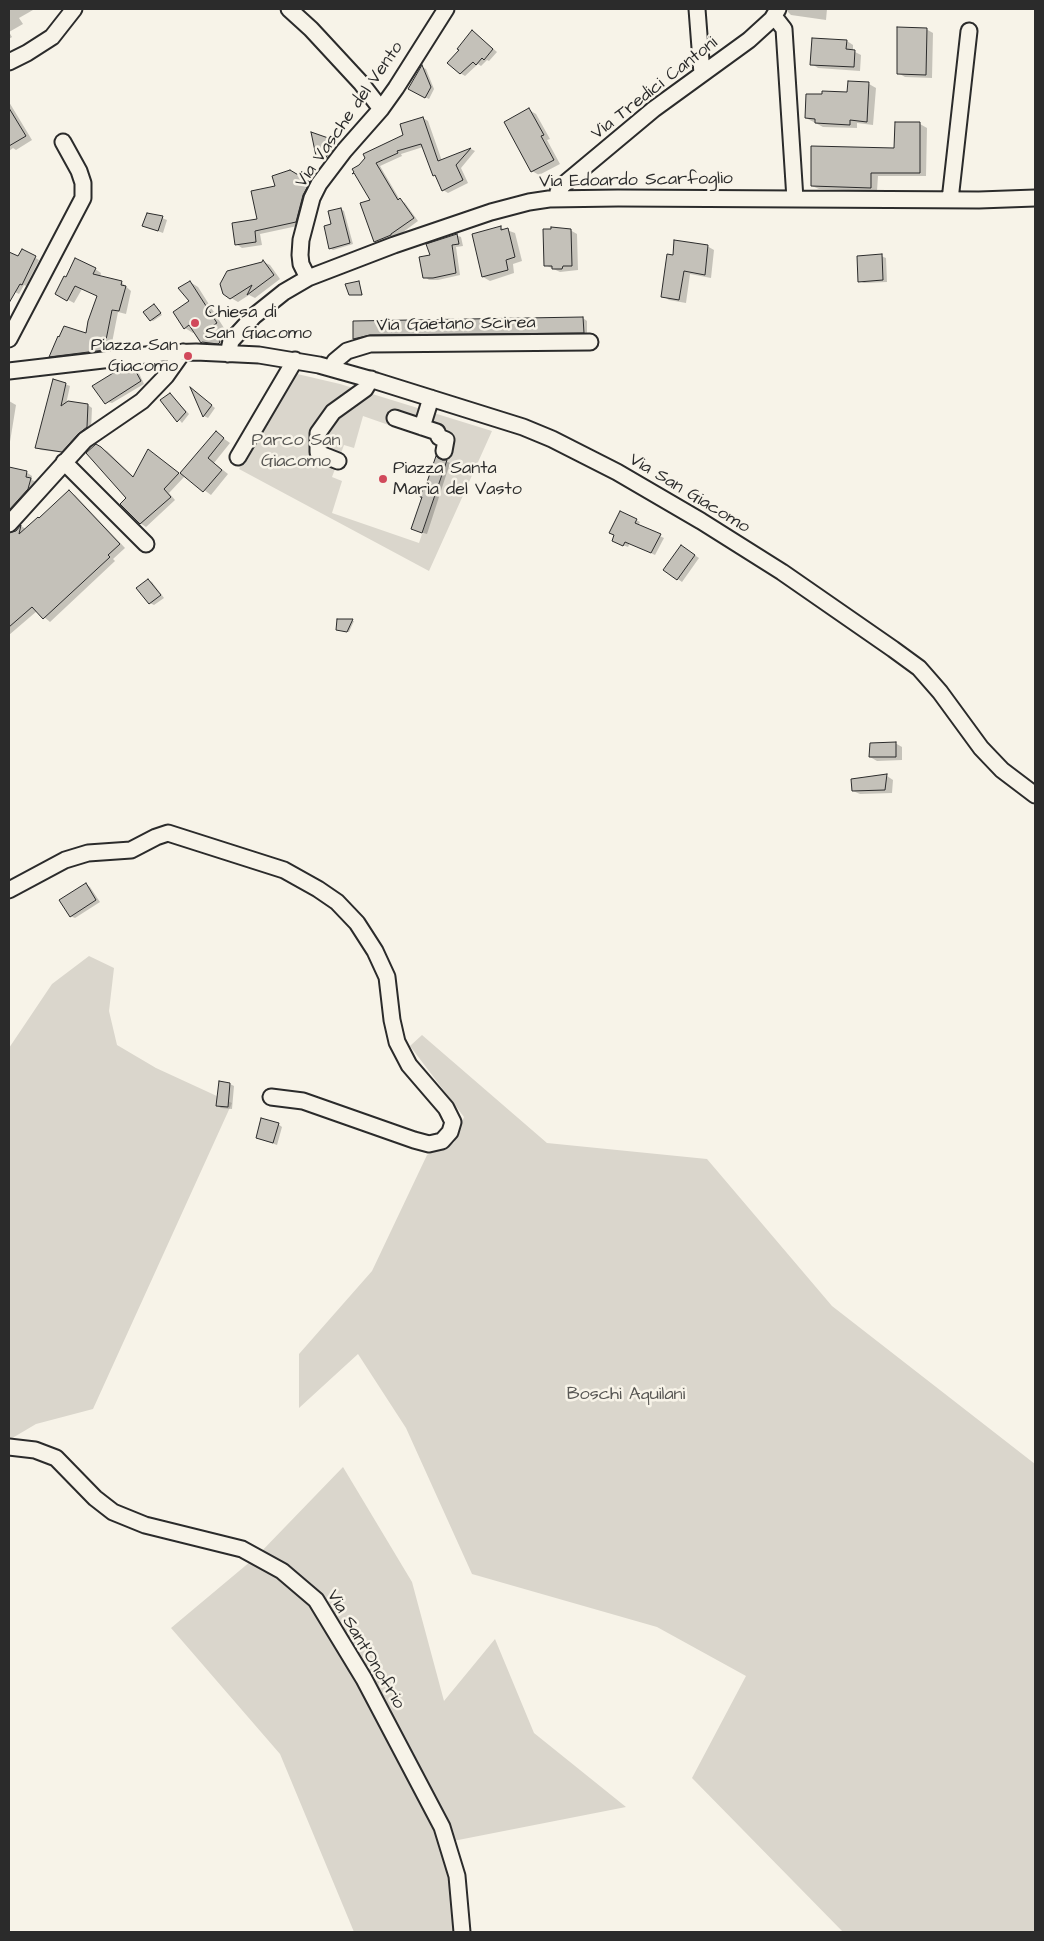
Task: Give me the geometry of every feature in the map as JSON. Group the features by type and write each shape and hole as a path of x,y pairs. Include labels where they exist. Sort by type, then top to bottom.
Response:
{"street":[{"path":"9,62 28,54 52,37 74,9"},
{"path":"288,9 311,29 381,109"},
{"name":"Via Vasche del Vento","path":"308,278 301,264 301,248 307,212 312,198 344,151 381,109 446,9"},
{"path":"697,9 702,74"},
{"path":"775,13 784,29 796,199"},
{"name":"Via Tredici Cantoni","path":"559,199 558,194 562,185 654,109 749,40 775,13"},
{"path":"950,200 969,32"},
{"path":"9,339 82,198 83,184 79,170 62,142"},
{"name":"Via Edoardo Scarfoglio","path":"228,354 231,341 254,316 284,292 308,278 359,257 491,212 528,202 559,199 618,198 950,200 1035,198"},
{"name":"Via Gaetano Scirea","path":"331,368 335,361 347,351 370,344 590,342"},
{"path":"9,371 129,359 154,354 183,352 228,354"},
{"path":"9,524 64,462 92,434 128,411 152,392 183,352"},
{"name":"Via San Giacomo","path":"228,354 250,354 295,360 371,379 522,427 552,439 617,472 782,572 919,668 940,692 981,748 1002,770 1035,795"},
{"path":"238,457 295,360"},
{"path":"338,461 323,456 318,452 318,433 334,412 365,389 371,379"},
{"path":"422,427 431,398"},
{"path":"394,418 437,432 439,437 446,440 444,451"},
{"path":"64,462 146,544"},
{"path":"9,890 65,860 88,853 131,850 168,833 284,870 318,888 337,902 356,923 375,951 387,977 392,1020 397,1042 409,1065 446,1108 453,1122 450,1132 442,1141 429,1144 303,1100 271,1097"},
{"name":"Via Sant'Onofrio","path":"9,1447 35,1450 56,1458 95,1498 113,1512 145,1525 242,1549 282,1571 316,1600 364,1679 442,1827 456,1876 462,1932"}],"green space":[{"name":"Parco San Giacomo","path":"293,373 340,384 492,431 429,571 239,469","holes":["363,416 440,443 437,454 448,457 419,543 332,513 342,481 332,477 344,445 354,448"]},
{"path":"89,956 114,968 109,1011 117,1045 156,1068 232,1103 93,1409 36,1424 9,1440 9,1048 52,984"},
{"name":"Boschi Aquilani","path":"422,1035 547,1143 707,1159 832,1306 1035,1464 1035,1932 843,1932 692,1778 746,1676 657,1627 472,1574 406,1428 358,1354 299,1408 299,1354 372,1271 427,1155 454,1143 464,1117 410,1046"},
{"path":"343,1467 412,1582 444,1701 495,1639 534,1733 626,1807 448,1842 467,1932 354,1932 280,1754 171,1628 257,1556"}],"building":[{"path":"897,27 927,28 926,75 897,74"},
{"path":"472,30 493,49 484,60 482,58 476,65 473,62 460,74 447,63 459,50 457,49"},
{"path":"812,38 847,40 846,49 855,50 854,67 810,65"},
{"path":"422,65 431,87 425,98 408,89"},
{"path":"848,81 869,82 867,122 850,120 850,125 815,123 815,119 805,118 806,94 822,94 822,91 847,92"},
{"path":"9,108 26,136 9,146"},
{"path":"529,108 544,135 541,136 554,160 531,172 504,122"},
{"path":"423,117 438,161 471,148 456,165 463,180 442,191 435,175 433,176 421,144 397,151 398,153 376,163 398,200 400,198 414,218 391,235 374,242 360,203 370,200 354,173 352,174 354,172 352,169 365,158 363,154 403,135 400,124"},
{"path":"895,122 920,122 920,173 871,173 871,188 811,186 811,146 894,148"},
{"path":"311,132 334,140 325,160 316,156"},
{"path":"290,170 310,182 303,195 296,222 255,231 256,242 235,245 232,223 257,219 251,191 275,186 272,176"},
{"path":"341,208 350,243 329,249 324,226 331,224 328,211"},
{"path":"147,213 163,216 158,231 142,226"},
{"path":"501,226 501,230 508,228 515,257 506,260 508,270 482,277 472,234"},
{"path":"551,227 571,229 572,266 552,269 552,266 544,266 543,229 551,229"},
{"path":"457,234 459,244 452,245 456,273 423,278 419,257 430,255 426,244"},
{"path":"674,240 708,245 705,275 684,271 679,300 661,297 667,254 673,255"},
{"path":"22,249 36,256 22,285 20,284 9,303 9,252 18,256"},
{"path":"882,254 883,280 858,282 857,256"},
{"path":"75,258 96,268 93,274 122,281 121,285 126,286 119,311 112,310 104,350 49,357 64,326 86,333 88,321 97,296 75,286 67,301 55,294"},
{"path":"263,260 274,275 247,295 252,285 230,299 223,294 220,284 227,271 262,262"},
{"name":"Chiesa di San Giacomo","path":"190,281 217,323 212,326 220,342 218,344 201,343 189,325 184,329 173,312 189,301 178,288"},
{"path":"359,281 362,295 349,295 345,284"},
{"path":"154,304 161,313 150,321 143,312"},
{"path":"583,317 584,333 370,335 353,339 353,321"},
{"path":"123,367 127,372 134,368 141,381 105,404 92,386"},
{"path":"53,379 66,383 61,406 68,401 88,404 87,427 62,452 35,448"},
{"path":"190,387 212,405 203,417"},
{"path":"170,393 186,412 177,422 160,400"},
{"path":"216,431 224,438 208,458 222,470 203,492 180,473"},
{"path":"96,444 133,477 148,449 179,473 164,489 171,497 140,524 120,504 126,498 86,453"},
{"path":"436,456 442,460 447,460 422,533 411,529 424,485 426,485"},
{"path":"9,467 27,471 26,477 31,478 28,489 9,510"},
{"path":"69,490 120,544 108,555 110,557 43,619 32,607 9,627 9,533 16,531 21,525 19,534"},
{"path":"620,511 637,519 635,523 661,534 651,553 625,542 623,546 612,541 614,535 609,533"},
{"path":"681,545 695,555 677,580 663,570"},
{"path":"148,579 161,595 149,604 136,588"},
{"path":"337,619 353,619 347,632 336,630"},
{"path":"896,742 896,757 869,757 870,743"},
{"path":"887,774 885,790 852,791 851,779"},
{"path":"86,883 96,900 70,917 59,900"},
{"path":"219,1081 230,1083 228,1107 216,1106"},
{"path":"261,1118 279,1123 273,1143 256,1138"}],"place":[{"name":"Chiesa di San Giacomo","path":"195,323"},
{"name":"Piazza San Giacomo","path":"188,356"},
{"name":"Piazza Santa Maria del Vasto","path":"383,479"}]}
